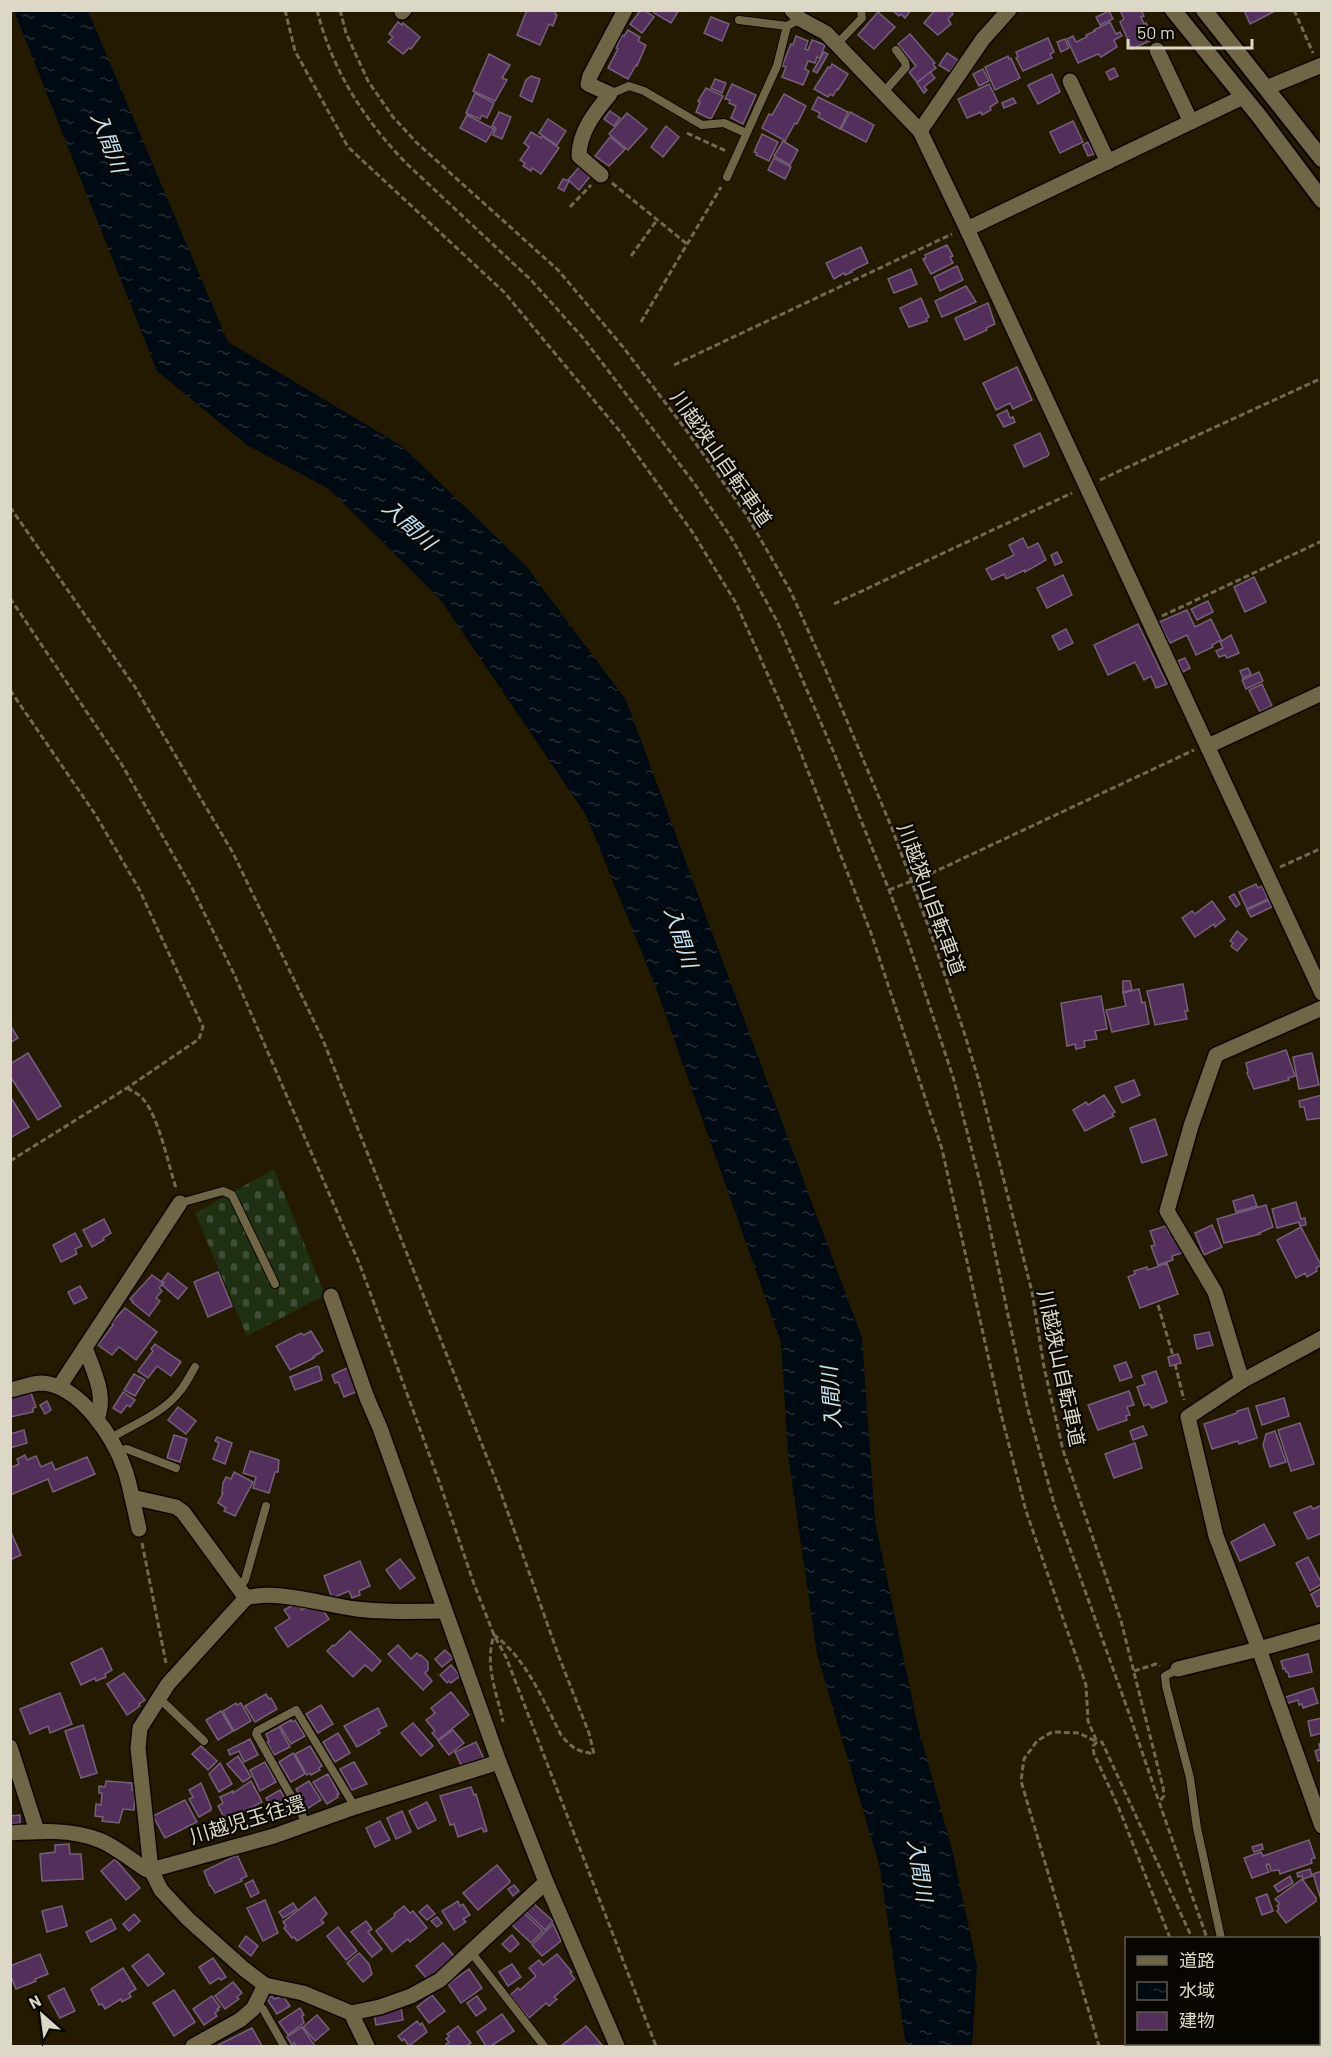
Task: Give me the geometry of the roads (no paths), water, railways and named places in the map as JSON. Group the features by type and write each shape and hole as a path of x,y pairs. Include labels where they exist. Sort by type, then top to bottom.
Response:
{"main road":[{"path":"1173,10 1322,200"},
{"path":"1204,10 1322,159"}],"street":[{"path":"601,175 579,156 579,149 590,118 610,94 588,84 625,10"},
{"path":"920,131 983,39 1009,10"},
{"path":"793,19 826,33 920,131 1322,993"},
{"path":"1157,50 1191,122"},
{"path":"1266,88 1320,66"},
{"path":"1070,81 1108,162"},
{"path":"967,229 1243,97"},
{"path":"1208,746 1322,693"},
{"path":"1242,1381 1215,1292 1167,1211 1191,1126 1215,1056 1322,1008"},
{"path":"59,1387 180,1203"},
{"path":"331,1296 499,1762 546,1882 617,2046"},
{"path":"1322,1338 1242,1381 1188,1417 1216,1536 1322,1826"},
{"path":"85,1347 101,1396 101,1408 97,1419"},
{"path":"10,1390 41,1383 59,1387 85,1404 113,1444 125,1470 139,1529"},
{"path":"132,1497 176,1508 183,1512 242,1593 377,1611 445,1611"},
{"path":"242,1593 163,1692 140,1728 151,1870 161,1890 172,1903 212,1941 266,1985 303,1993 351,2013 380,2007 423,1991 440,1980 546,1882"},
{"path":"1178,1669 1322,1631"},
{"path":"10,1747 37,1831"},
{"name":"川越児玉往還","path":"151,1870 274,1836 355,1807 499,1762"},
{"path":"10,1833 37,1831 76,1833 100,1840 147,1870 151,1870"},
{"path":"193,2046 240,2020 253,2009 266,1985"},
{"path":"351,2013 367,2046"}],"lane":[{"path":"837,44 862,18 861,10"},
{"path":"727,177 777,66 793,19 739,20"},
{"path":"884,93 906,67 896,50"},
{"path":"610,94 629,86 644,91 702,125 724,123 746,133"},
{"path":"180,1203 223,1191 232,1195 275,1284"},
{"path":"113,1444 171,1401 195,1367"},
{"path":"113,1444 176,1468"},
{"path":"242,1593 266,1506"},
{"path":"1178,1669 1165,1676 1166,1686 1190,1778 1197,1828 1221,1937"},
{"path":"163,1692 204,1741"},
{"path":"307,1824 256,1734 257,1731 296,1710 355,1807"},
{"path":"471,1952 544,2046"},
{"path":"257,2003 263,2009 284,2046"}],"water":[{"name":"入間川","path":"14,11 88,11 228,342 402,446 526,566 626,700 862,1338 875,1521 918,1727 953,1853 977,1966 972,2046 906,2046 880,1868 817,1654 788,1455 781,1342 655,985 586,815 440,599 329,489 247,445 157,371"}]}
